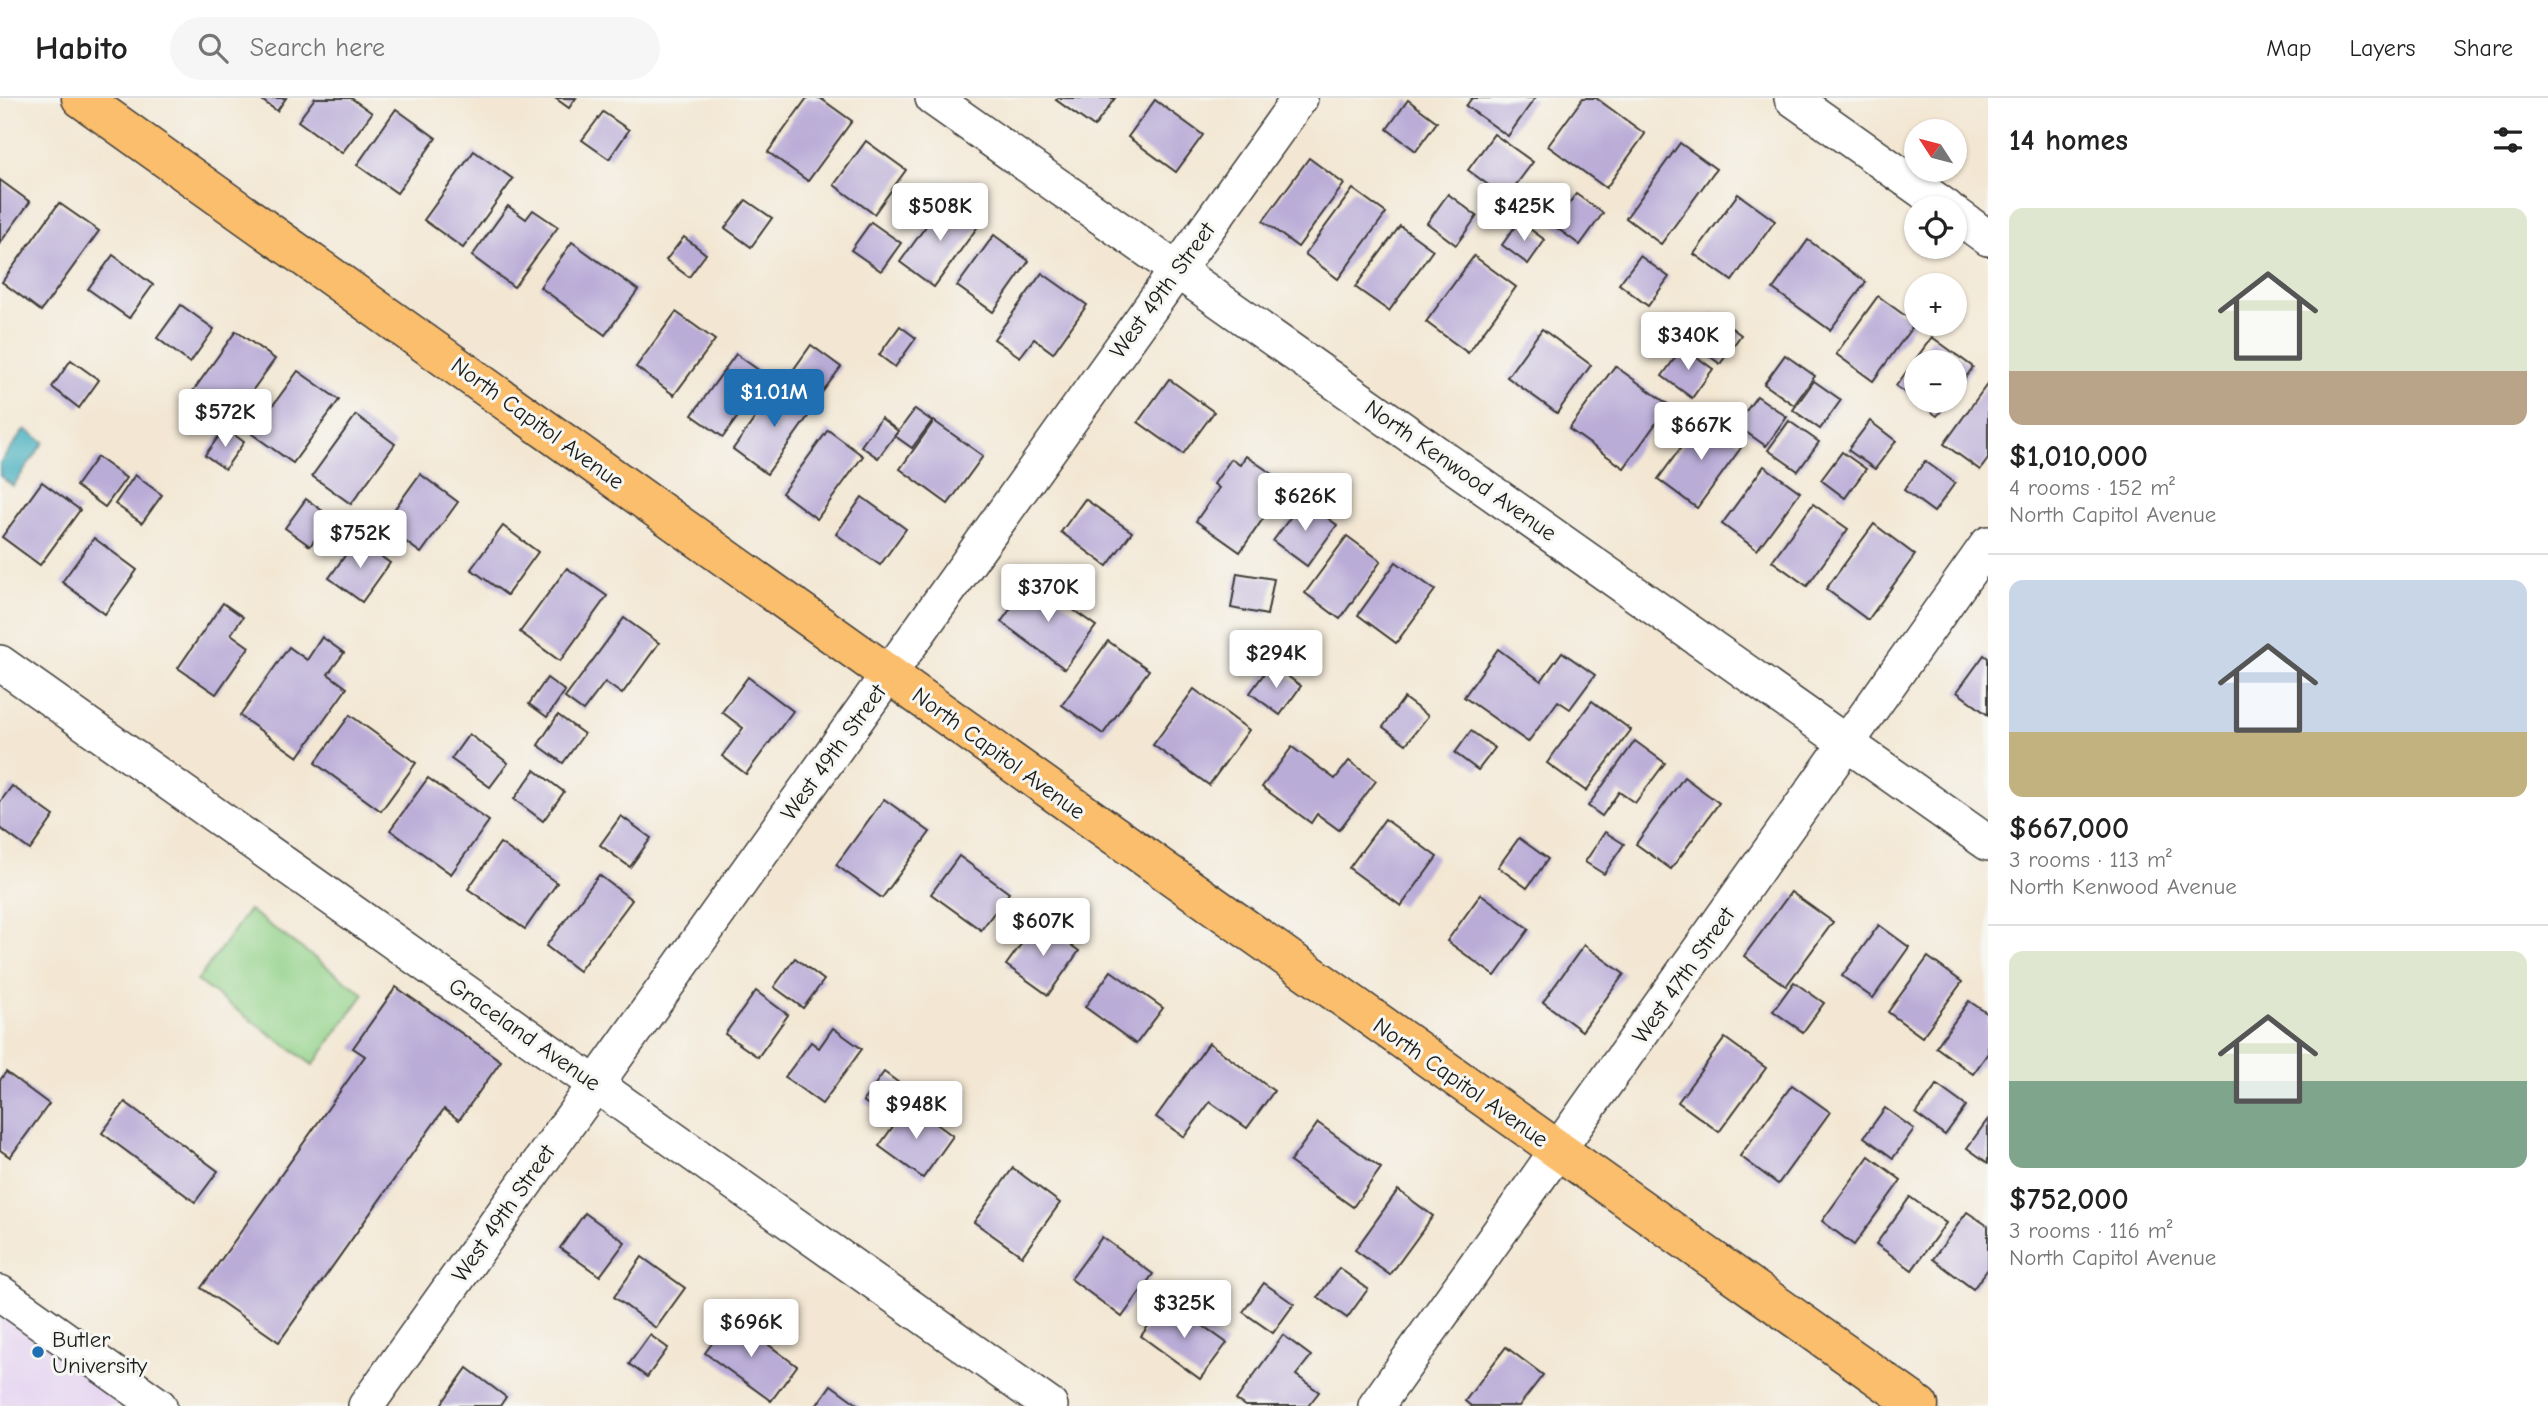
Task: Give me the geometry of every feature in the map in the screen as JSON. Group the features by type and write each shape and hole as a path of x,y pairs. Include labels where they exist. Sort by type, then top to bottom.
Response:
{"main road":[{"name":"North Capitol Avenue","path":"81,98 1919,1406"}],"street":[{"name":"North Kenwood Avenue","path":"933,98 1988,843"},
{"name":"West 49th Street","path":"366,1406 1300,98"},
{"path":"1792,98 1930,196"},
{"path":"1967,223 1988,238"},
{"name":"West 47th Street","path":"1376,1406 1988,544"},
{"name":"Graceland Avenue","path":"0,663 1050,1406"},
{"path":"0,1293 159,1406"}],"shaded area":[{"name":"Butler University","path":"0,1299 150,1406 0,1406"}],"green space":[{"path":"249,910 364,994 313,1065 197,981"}],"water":[{"path":"25,429 44,442 13,486 0,476 0,463"}],"building":[{"path":"259,98 286,98 277,111"},
{"path":"315,98 351,98 372,113 342,153 298,121"},
{"path":"555,98 576,98 569,108"},
{"path":"807,98 820,98 852,121 808,181 768,152"},
{"path":"1115,98 1094,127 1056,100"},
{"path":"1472,98 1535,98 1508,136 1466,106"},
{"path":"1583,98 1596,98 1645,134 1606,188 1548,146"},
{"path":"1155,100 1203,135 1176,172 1128,137"},
{"path":"1408,100 1437,122 1416,151 1387,129"},
{"path":"396,109 436,138 397,193 357,165"},
{"path":"603,112 629,130 609,159 582,140"},
{"path":"1494,134 1533,162 1506,198 1468,170"},
{"path":"866,141 906,170 874,214 834,185"},
{"path":"1680,143 1716,169 1661,244 1626,218"},
{"path":"474,151 513,179 463,248 424,220"},
{"path":"1309,158 1344,184 1298,247 1263,221"},
{"path":"0,180 30,202 0,243"},
{"path":"1353,189 1386,213 1338,279 1305,254"},
{"path":"1448,194 1477,216 1456,245 1427,223"},
{"path":"1576,194 1603,213 1580,245 1553,225"},
{"path":"1738,194 1775,221 1732,281 1694,254"},
{"path":"746,200 772,218 751,247 725,228"},
{"path":"945,200 979,225 934,287 900,262"},
{"path":"59,203 99,231 41,311 2,282"},
{"path":"508,206 526,219 533,210 558,227 514,287 472,256"},
{"path":"1519,221 1545,240 1528,264 1502,245"},
{"path":"871,222 901,243 881,271 851,250"},
{"path":"1400,226 1433,250 1389,311 1355,287"},
{"path":"994,235 1029,261 993,312 957,286"},
{"path":"684,237 706,254 689,277 666,260"},
{"path":"1808,240 1866,282 1830,330 1773,289"},
{"path":"572,242 638,290 605,335 540,287"},
{"path":"113,255 153,285 129,318 88,289"},
{"path":"1474,256 1516,287 1468,353 1426,322"},
{"path":"1640,256 1669,277 1648,306 1619,284"},
{"path":"1042,273 1087,305 1053,353 1034,339 1020,357 994,339"},
{"path":"1878,296 1904,315 1906,336 1873,381 1836,354"},
{"path":"181,305 214,329 190,363 157,338"},
{"path":"676,312 715,340 674,395 636,367"},
{"path":"1712,313 1741,335 1720,364 1691,342"},
{"path":"900,326 916,338 895,367 879,355"},
{"path":"1542,329 1591,365 1557,413 1507,377"},
{"path":"236,331 275,359 232,419 193,391"},
{"path":"1932,337 1950,350 1922,350"},
{"path":"811,345 841,367 820,395 791,373"},
{"path":"1683,347 1713,369 1692,398 1662,376"},
{"path":"736,354 767,376 723,437 692,415"},
{"path":"1785,355 1815,376 1794,405 1764,384"},
{"path":"71,360 99,380 79,408 52,387"},
{"path":"1967,363 1973,367 1967,375"},
{"path":"1615,366 1669,405 1624,468 1569,429"},
{"path":"298,371 339,400 293,463 252,434"},
{"path":"1904,375 1904,392 1896,386"},
{"path":"1169,379 1214,412 1183,454 1138,422"},
{"path":"1814,381 1841,400 1820,429 1793,410"},
{"path":"780,383 814,408 767,474 733,449"},
{"path":"1988,383 1988,459 1980,470 1944,444"},
{"path":"1757,396 1787,417 1766,446 1736,425"},
{"path":"915,409 932,421 912,448 895,436"},
{"path":"356,415 395,444 351,504 312,476"},
{"path":"1704,416 1743,445 1697,508 1658,479"},
{"path":"881,418 898,431 878,458 861,446"},
{"path":"934,421 983,456 948,504 900,469"},
{"path":"1789,421 1819,442 1798,471 1768,450"},
{"path":"1870,421 1896,441 1875,469 1848,450"},
{"path":"225,428 244,442 225,469 205,455"},
{"path":"828,430 863,456 817,519 782,493"},
{"path":"1842,452 1866,469 1845,498 1821,480"},
{"path":"1246,456 1287,484 1240,552 1196,521 1219,488 1214,484 1231,459 1240,465"},
{"path":"97,457 126,478 105,507 76,486"},
{"path":"1925,461 1955,483 1934,512 1904,490"},
{"path":"1764,466 1800,492 1757,550 1722,524"},
{"path":"420,474 458,502 421,553 383,525"},
{"path":"135,475 162,495 142,523 115,504"},
{"path":"42,482 80,510 40,565 2,537"},
{"path":"862,497 906,529 880,565 836,534"},
{"path":"306,499 331,517 310,546 285,528"},
{"path":"1085,499 1132,532 1107,566 1061,532"},
{"path":"1303,500 1337,525 1307,566 1273,541"},
{"path":"1813,504 1848,529 1807,586 1772,561"},
{"path":"1874,524 1915,555 1868,620 1826,589"},
{"path":"503,526 538,552 507,595 471,569"},
{"path":"1347,536 1381,561 1340,619 1305,593"},
{"path":"94,538 137,570 105,614 62,582"},
{"path":"357,539 390,563 362,602 329,578"},
{"path":"1396,562 1435,590 1396,643 1358,615"},
{"path":"567,568 607,596 560,661 520,632"},
{"path":"1237,573 1274,579 1267,615 1231,608"},
{"path":"1031,580 1096,626 1065,669 1001,622"},
{"path":"223,603 243,617 231,634 249,647 216,694 178,668"},
{"path":"624,618 659,643 622,694 605,682 583,711 565,698"},
{"path":"322,637 344,653 328,674 347,688 298,757 240,716 289,647 307,660"},
{"path":"1108,641 1149,670 1103,734 1062,705"},
{"path":"1498,649 1541,681 1562,652 1595,675 1570,709 1558,701 1528,742 1464,697"},
{"path":"1984,655 1988,658 1988,715 1957,692"},
{"path":"1271,664 1301,686 1280,715 1250,693"},
{"path":"748,677 793,711 746,774 722,756 743,728 722,712"},
{"path":"547,678 565,691 547,717 529,704"},
{"path":"1194,689 1249,730 1209,785 1153,745"},
{"path":"1404,698 1428,716 1406,744 1383,727"},
{"path":"1592,701 1631,730 1586,791 1547,763"},
{"path":"350,715 416,763 381,811 315,763"},
{"path":"558,715 584,734 563,763 538,745"},
{"path":"1471,731 1495,748 1478,770 1455,753"},
{"path":"469,734 508,763 490,787 451,759"},
{"path":"1635,741 1665,763 1635,803 1619,792 1602,816 1588,806"},
{"path":"1292,747 1335,779 1349,761 1376,781 1339,830 1317,814 1311,823 1262,787"},
{"path":"535,770 564,792 543,821 514,799"},
{"path":"1684,777 1719,803 1671,869 1636,844"},
{"path":"428,778 489,821 451,874 390,830"},
{"path":"12,786 54,816 30,850 0,828 0,802"},
{"path":"884,799 930,832 882,898 836,865"},
{"path":"621,816 651,838 630,867 600,845"},
{"path":"1385,819 1437,857 1401,906 1349,868"},
{"path":"1605,832 1624,844 1604,874 1585,862"},
{"path":"1519,838 1548,859 1527,888 1498,867"},
{"path":"500,843 557,883 525,929 468,889"},
{"path":"959,856 1009,893 981,930 931,894"},
{"path":"599,875 632,900 579,971 546,946"},
{"path":"1791,892 1833,922 1786,986 1744,956"},
{"path":"1481,894 1529,929 1495,976 1447,941"},
{"path":"1038,921 1079,951 1048,995 1006,965"},
{"path":"1879,925 1909,947 1873,998 1842,976"},
{"path":"1584,945 1624,974 1582,1031 1543,1002"},
{"path":"1928,957 1962,982 1922,1037 1888,1012"},
{"path":"795,958 824,980 803,1008 774,987"},
{"path":"1111,971 1163,1008 1136,1044 1085,1007"},
{"path":"1794,982 1824,1003 1803,1032 1773,1011"},
{"path":"396,987 501,1061 459,1120 444,1109 279,1342 201,1288 365,1056 353,1048"},
{"path":"756,991 788,1015 758,1057 725,1034"},
{"path":"1969,1001 1988,1014 1988,1053 1973,1074 1936,1047"},
{"path":"833,1028 862,1049 822,1104 785,1077 811,1042 819,1048"},
{"path":"1725,1038 1766,1068 1719,1132 1678,1102"},
{"path":"1209,1043 1274,1091 1247,1128 1210,1102 1184,1137 1156,1117"},
{"path":"6,1072 49,1104 10,1157 0,1150 0,1080"},
{"path":"884,1072 914,1094 893,1122 863,1101"},
{"path":"1792,1085 1830,1112 1778,1184 1740,1156"},
{"path":"1937,1085 1966,1106 1945,1135 1916,1114"},
{"path":"125,1102 218,1171 195,1202 102,1133"},
{"path":"909,1104 953,1136 923,1178 879,1146"},
{"path":"1885,1108 1914,1129 1893,1158 1864,1137"},
{"path":"1988,1119 1988,1163 1967,1148"},
{"path":"1318,1123 1381,1168 1353,1207 1290,1162"},
{"path":"1869,1156 1901,1180 1854,1245 1822,1221"},
{"path":"1013,1168 1060,1203 1022,1256 974,1222"},
{"path":"1398,1190 1433,1216 1390,1275 1355,1250"},
{"path":"1910,1197 1946,1223 1912,1270 1876,1244"},
{"path":"1967,1212 1988,1226 1988,1269 1973,1289 1933,1259"},
{"path":"585,1213 625,1242 600,1276 560,1248"},
{"path":"1102,1237 1153,1274 1122,1317 1071,1279"},
{"path":"642,1257 685,1288 656,1328 614,1297"},
{"path":"1339,1268 1368,1289 1347,1318 1318,1297"},
{"path":"1264,1283 1294,1304 1273,1333 1243,1312"},
{"path":"1167,1300 1227,1343 1200,1379 1141,1336"},
{"path":"731,1317 797,1366 771,1401 705,1353"},
{"path":"650,1335 668,1348 647,1377 629,1364"},
{"path":"1283,1335 1311,1356 1296,1375 1319,1392 1308,1406 1245,1406 1236,1400"},
{"path":"1506,1347 1543,1375 1519,1406 1471,1406 1465,1401"},
{"path":"467,1368 506,1397 500,1406 440,1406"},
{"path":"831,1385 860,1406 816,1406"}],"place":[{"name":"Butler University","path":"38,1352"}]}
